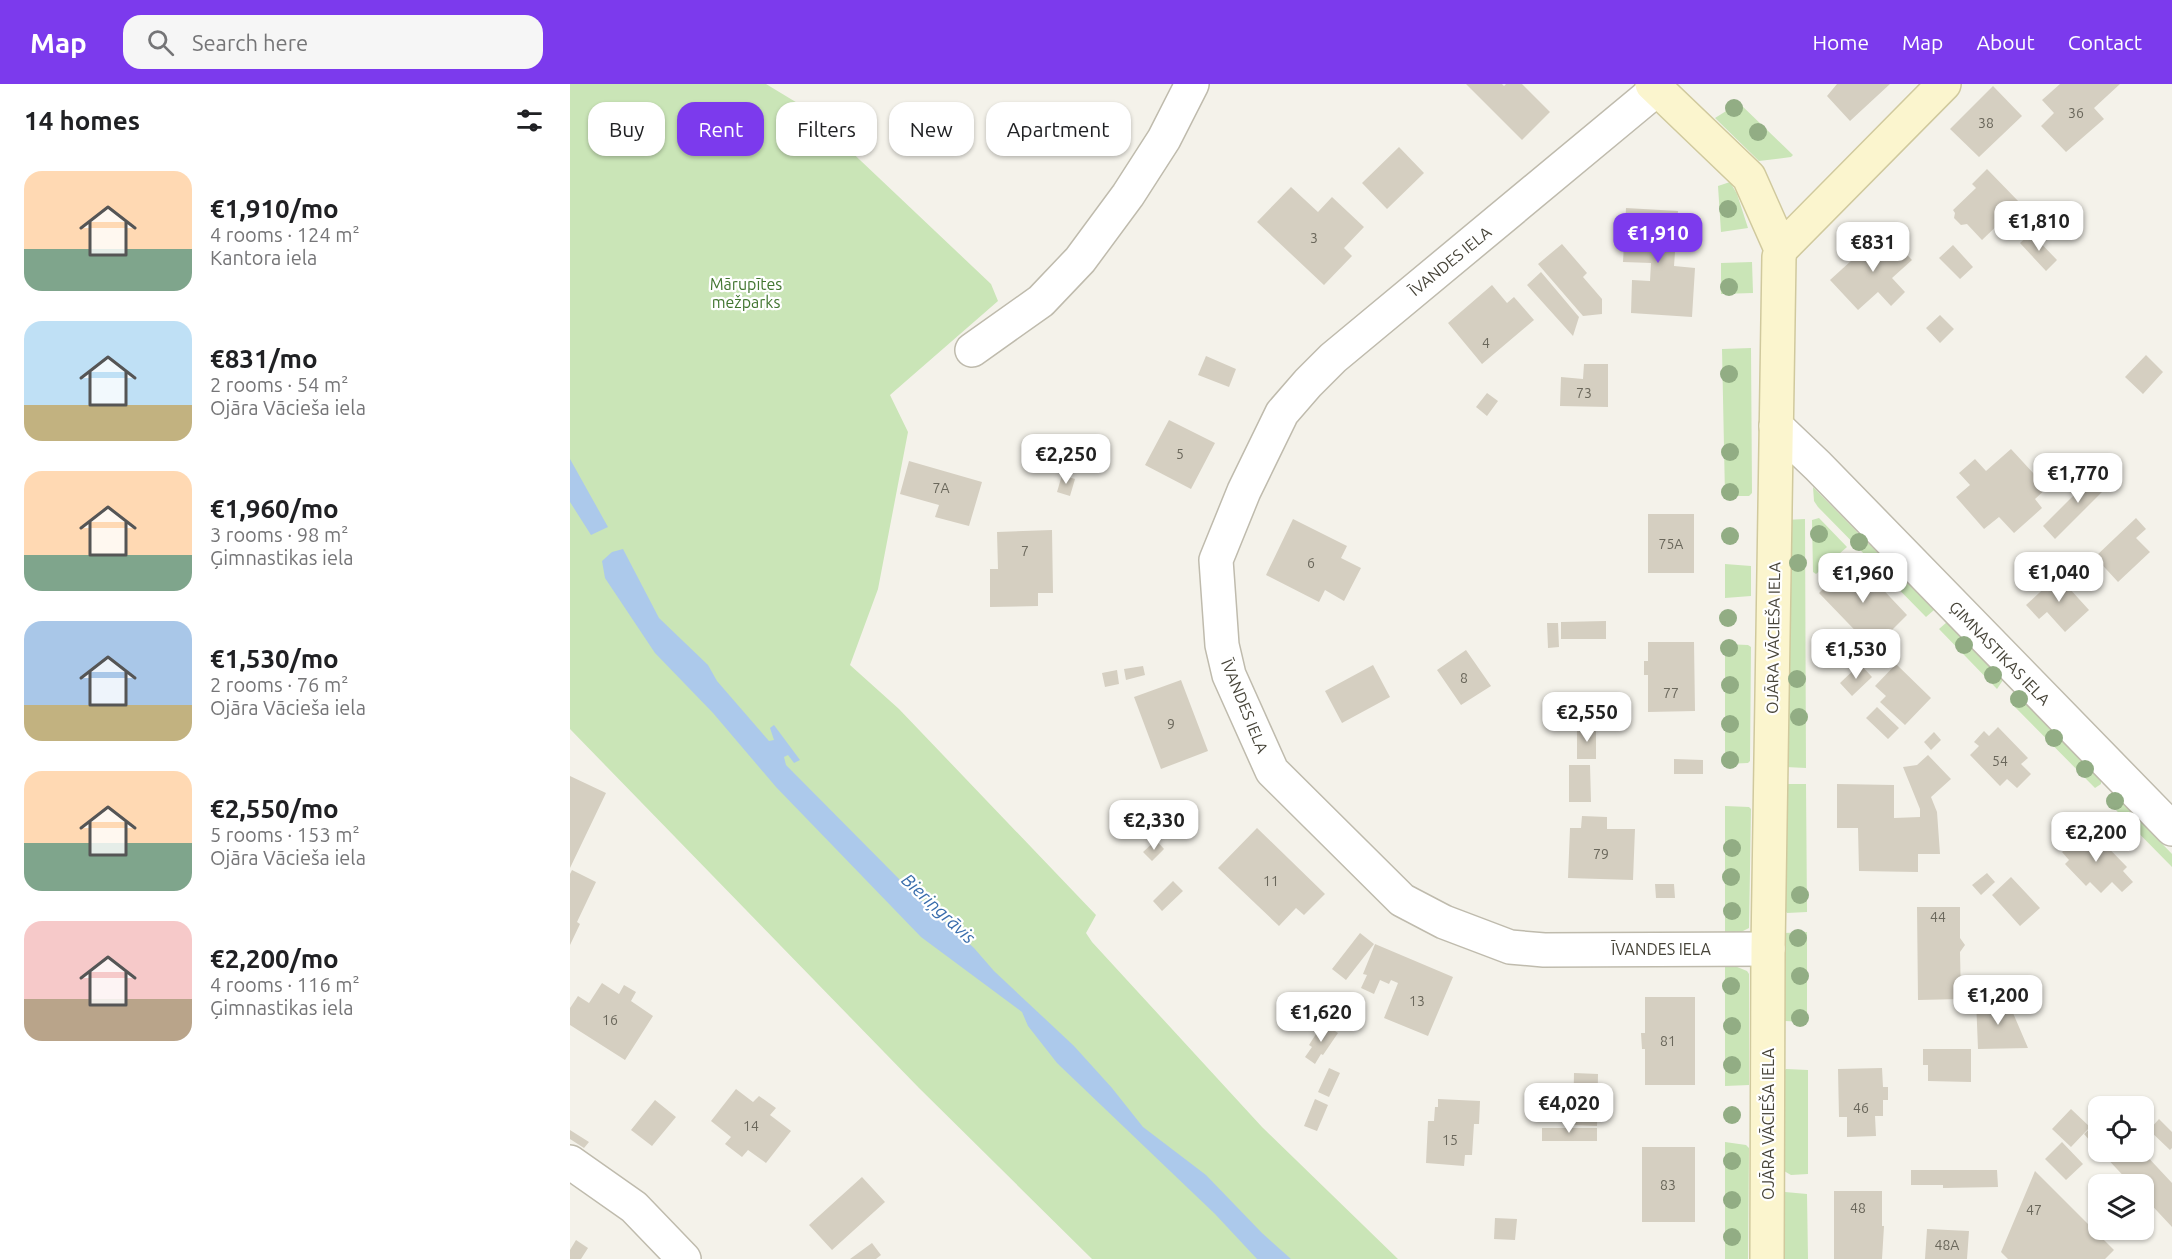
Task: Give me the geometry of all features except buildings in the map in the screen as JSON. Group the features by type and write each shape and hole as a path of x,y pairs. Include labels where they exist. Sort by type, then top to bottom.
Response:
{"main road":[{"path":"1655,87 1749,177 1781,249 1944,84"},
{"name":"OJĀRA VĀCIEŠA IELA","path":"1767,1259 1768,949 1779,257 1781,249"}],"street":[{"path":"972,350 1041,301 1080,260 1128,195 1164,139 1192,84"},
{"name":"ĪVANDES IELA","path":"1655,87 1333,358 1308,382 1282,413 1244,491 1216,560 1222,645 1229,675 1272,771 1402,900 1444,922 1510,947 1544,950 1768,949"},
{"name":"ĢIMNASTIKAS IELA","path":"1776,426 1818,466 2172,829"},
{"path":"570,1162 634,1207 684,1259"}],"green space":[{"name":"Mārupītes mežparks","path":"570,84 766,84 796,102 776,102 776,156 856,156 991,284 998,301 890,395 908,432 878,589 850,665 899,709 1096,915 1086,933 1092,942 1262,1127 1398,1259 1092,1259 919,1088 570,729"},
{"path":"1739,103 1793,155 1791,157 1759,161 1715,118"},
{"path":"1730,182 1737,194 1748,228 1721,232 1718,186"},
{"path":"1752,262 1753,293 1721,294 1721,263"},
{"path":"1751,348 1752,493 1749,496 1725,496 1722,349"},
{"path":"1813,487 1934,610 1926,617 1818,507 1814,501"},
{"path":"1819,518 1847,547 1816,574 1813,572 1812,520"},
{"path":"1805,519 1806,768 1786,767 1785,520"},
{"path":"1725,564 1751,566 1751,596 1725,598"},
{"path":"1947,622 2003,680 1997,689 1939,629"},
{"path":"1725,644 1751,647 1750,761 1748,763 1725,764"},
{"path":"2019,696 2101,780 2101,784 2095,788 2010,702"},
{"path":"1787,784 1806,784 1807,912 1787,913 1785,910 1785,787"},
{"path":"2117,797 2172,854 2172,867 2109,803"},
{"path":"1725,806 1751,809 1749,928 1725,940"},
{"path":"1807,932 1807,1022 1785,1021 1784,933"},
{"path":"1725,962 1749,974 1749,1085 1725,1086"},
{"path":"1786,1069 1808,1070 1808,1174 1791,1175 1784,1171 1783,1072"},
{"path":"1725,1142 1746,1145 1749,1148 1748,1259 1725,1259"},
{"path":"1785,1192 1807,1194 1808,1259 1783,1259 1783,1194"}],"water":[{"path":"570,459 608,527 591,535 570,502"},
{"path":"623,549 659,618 708,665 717,681 769,741 774,740 770,728 774,725 800,760 794,763 788,755 784,757 786,765 908,888 974,948 994,971 1074,1046 1143,1127 1206,1175 1262,1233 1291,1259 1257,1259 1215,1214 1057,1063 1028,1026 1022,1012 921,937 776,787 713,713 655,653 605,578 602,561 612,552"}],"water label":[{"name":"Bieriņgrāvis","path":"939,908"}]}
